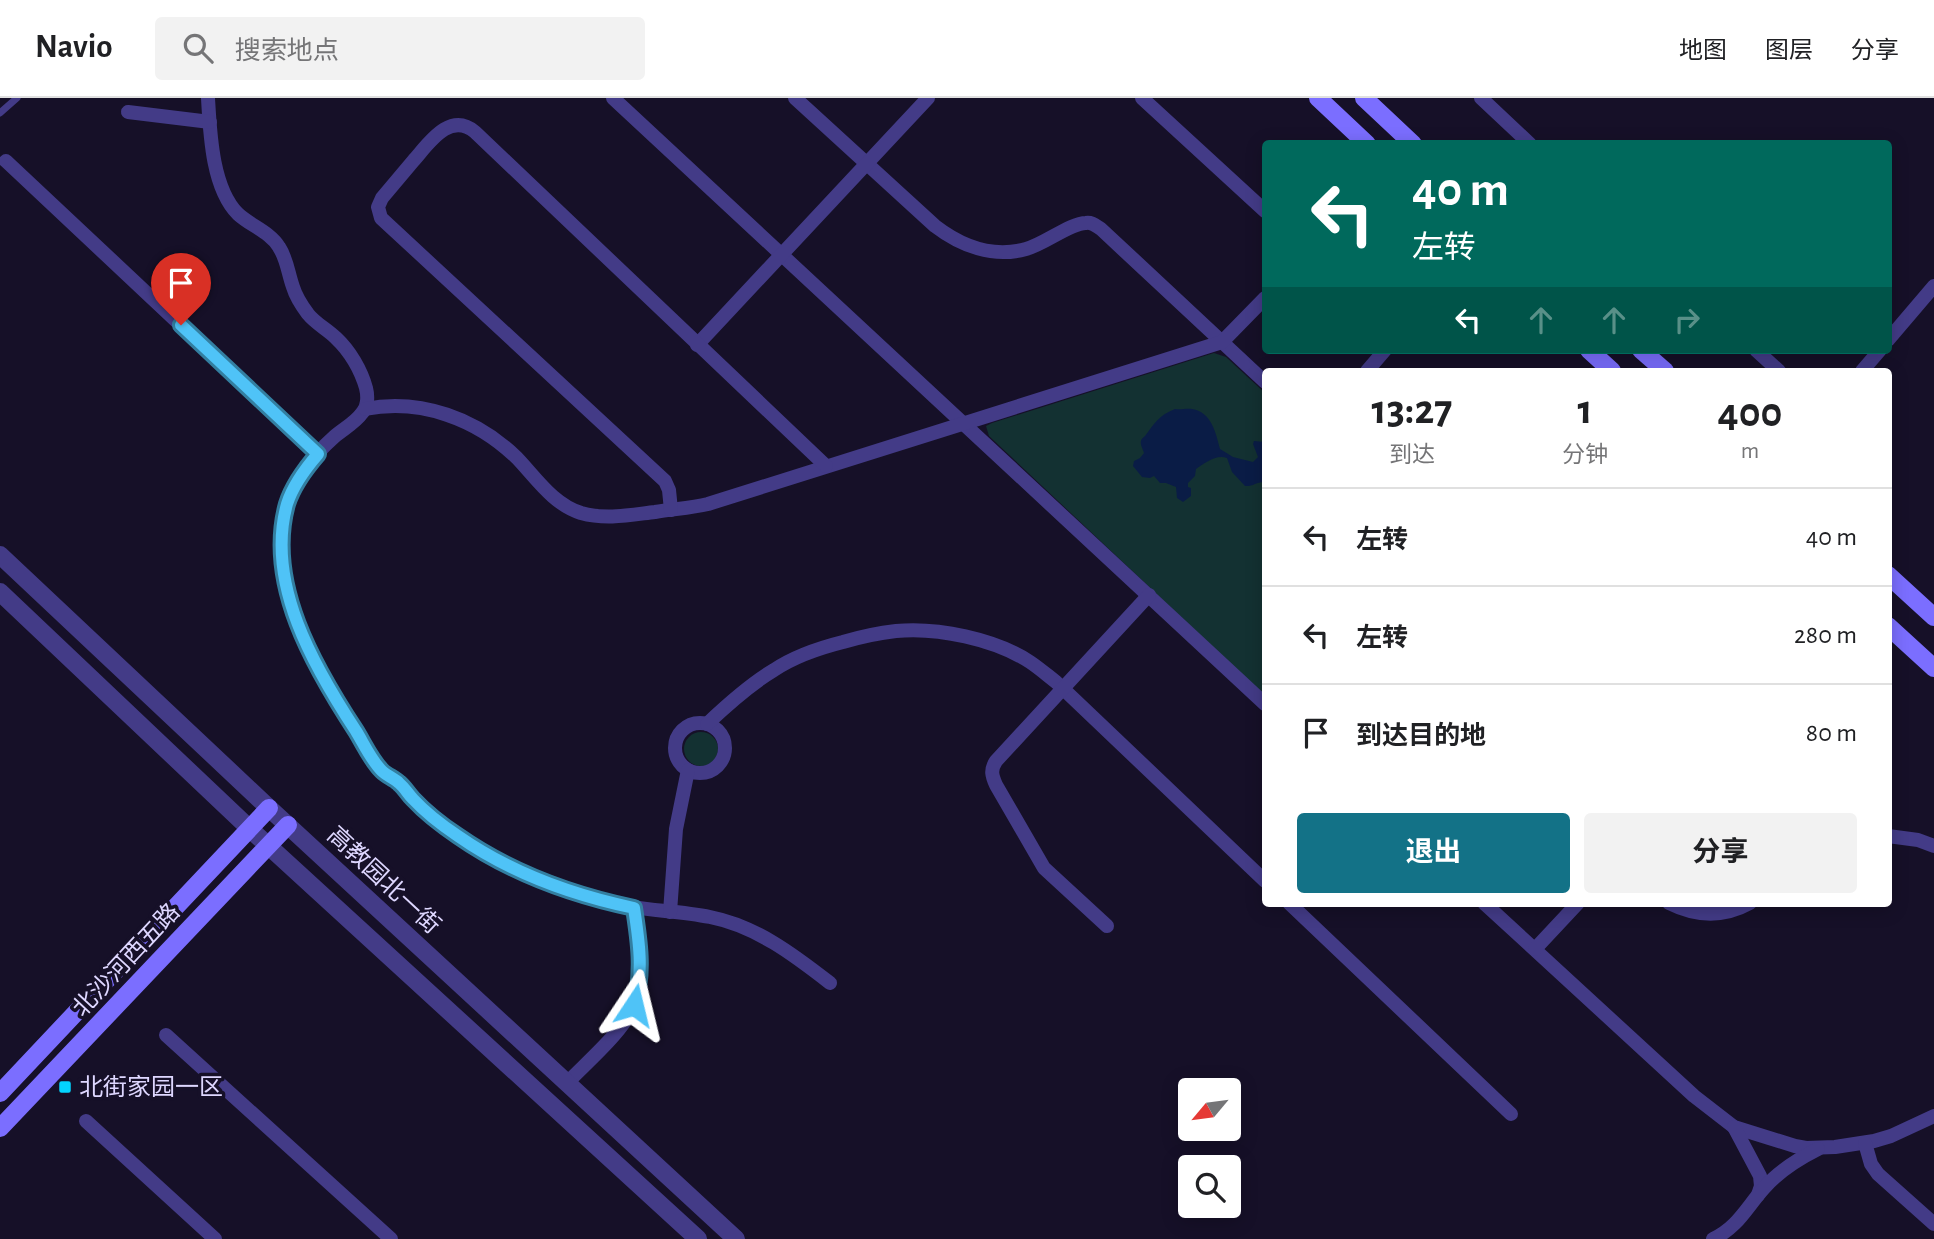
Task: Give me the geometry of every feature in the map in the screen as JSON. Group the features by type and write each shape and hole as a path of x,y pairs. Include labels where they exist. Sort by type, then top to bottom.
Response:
{"main road":[{"path":"1318,98 1363,140"},
{"path":"1364,98 1409,140"},
{"path":"1593,354 1609,368"},
{"path":"1646,354 1662,368"},
{"path":"1892,579 1934,617"},
{"path":"1892,630 1934,668"},
{"name":"北沙河西五路","path":"0,1093 269,808"},
{"name":"北沙河西五路","path":"0,1128 288,825"}],"street":[{"path":"208,98 216,166 225,196 236,211 276,242 281,249 299,302 315,322 337,338 355,363 365,387 365,409 334,436 295,485 288,502 282,543 285,577 304,642 345,716 380,768 401,784 414,800 447,829 488,855 534,878 610,903 711,917 751,930 799,959 830,983"},
{"path":"612,98 1262,701"},
{"path":"795,98 934,226 953,239 993,252 1026,249 1079,225 1092,223 1262,379"},
{"path":"697,345 928,98"},
{"path":"1142,98 1262,208"},
{"path":"1481,98 1527,140"},
{"path":"128,112 210,122"},
{"path":"671,510 665,481 387,225 379,213 379,202 435,135 447,128 464,125 475,132 826,467"},
{"path":"6,161 318,454"},
{"path":"1892,335 1934,286"},
{"path":"365,409 391,406 417,408 469,423 504,447 555,499 581,513 611,517 671,510 708,504 1222,342 1262,301"},
{"path":"1370,368 1382,354"},
{"path":"1382,368 1394,354"},
{"path":"1760,354 1776,368"},
{"path":"1865,368 1877,354"},
{"name":"高教园北一街","path":"0,555 269,808 736,1239"},
{"path":"0,593 250,829 698,1239"},
{"path":"1107,926 1044,868 992,775 992,768 1149,596"},
{"path":"707,724 752,685 787,662 862,636 923,630 988,643 1029,661 1063,688 1262,878"},
{"path":"698,723 715,727 725,741 725,757 708,773 688,771 679,762 676,754 677,737 690,725 698,723"},
{"path":"670,912 676,829 688,771"},
{"path":"1892,837 1918,840 1934,846"},
{"path":"1293,907 1511,1114"},
{"path":"1488,907 1694,1096 1734,1127 1795,1146 1819,1148 1865,1143 1891,1136 1934,1116"},
{"path":"1535,949 1574,907"},
{"path":"1676,907 1704,914 1728,913 1741,907"},
{"path":"567,1083 622,1025 634,1005 640,972 634,908"},
{"path":"166,1035 391,1239"},
{"path":"86,1121 215,1239"},
{"path":"1734,1127 1760,1177 1758,1195"},
{"path":"1865,1143 1871,1164 1878,1174 1934,1224"},
{"path":"1713,1239 1733,1235 1734,1226 1773,1178 1819,1148"}],"lane":[{"path":"0,113 18,98"}],"green space":[{"path":"1214,353 1226,357 1262,390 1262,693 989,436 986,426"},
{"path":"701,732 713,737 718,749 713,761 701,766 689,761 684,749 689,737"}],"water":[{"path":"1192,409 1204,414 1212,424 1220,449 1233,457 1253,462 1258,457 1254,441 1262,442 1262,482 1245,486 1232,472 1227,458 1223,457 1215,458 1196,469 1195,476 1188,483 1191,496 1183,502 1177,498 1176,487 1160,483 1154,476 1142,477 1133,466 1134,461 1144,453 1141,440 1169,411"}],"place":[{"name":"北街家园一区","path":"65,1087"}],"route":[{"path":"181,325 318,454 295,485 288,502 283,529 283,561 287,586 304,642 345,716 383,772 401,784 414,800 457,836 505,865 534,878 610,903 634,908 640,972 634,1005"}]}
